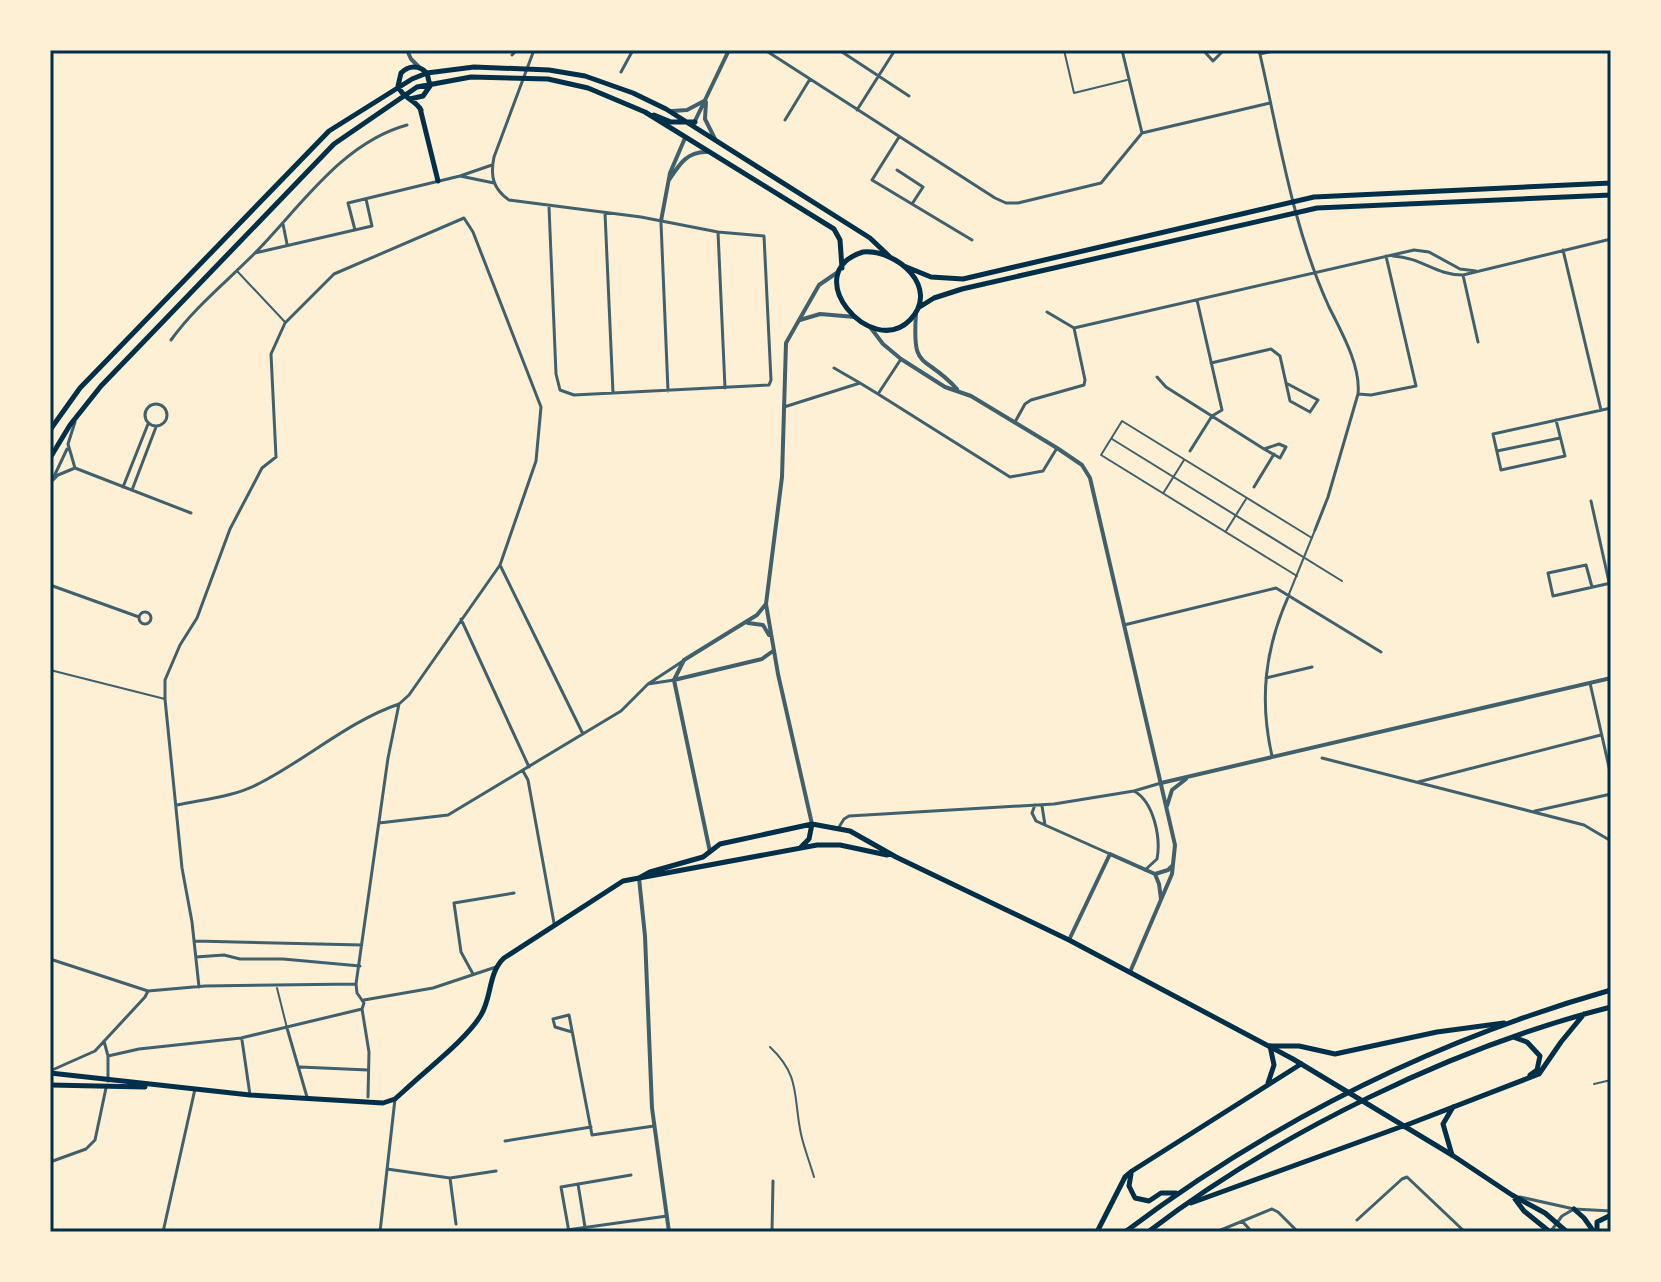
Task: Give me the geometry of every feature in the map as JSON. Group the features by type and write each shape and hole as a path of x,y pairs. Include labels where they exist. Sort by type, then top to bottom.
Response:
{"main road":[{"path":"421,110 403,95 398,86 399,77 411,67 427,73 430,83 423,96 421,110 438,181"},
{"path":"50,430 80,388 329,131 398,86 427,73 474,67 549,70 585,76 633,93 666,109 684,122"},
{"path":"50,458 77,415 101,386 334,144 403,95 430,83 471,77 548,79 588,88 671,122 693,124 870,238 904,266 914,275 919,287 918,310"},
{"path":"410,99 423,96"},
{"path":"645,112 834,229 840,240 841,269"},
{"path":"685,138 693,124"},
{"path":"904,266 931,277 963,279 1293,202 1341,195 1611,183"},
{"path":"889,256 877,252 858,254 848,260 837,280 837,292 846,310 880,330 899,327 934,298 962,289 1317,208 1611,195"},
{"path":"800,847 809,839 812,824"},
{"path":"50,1072 250,1095 372,1104 395,1099 476,1022 485,1006 496,967 508,955 608,889 658,869 693,861 720,844 812,824 839,827 1069,940 1270,1046 1545,1213 1567,1232"},
{"path":"639,878 800,847 840,845 896,857"},
{"path":"710,852 724,863"},
{"path":"1125,1232 1226,1160 1378,1077 1464,1040 1611,990"},
{"path":"1148,1232 1182,1206 1265,1154 1394,1087 1512,1037 1611,1007"},
{"path":"1182,1206 1535,1076 1543,1071 1561,1042 1585,1014"},
{"path":"1270,1046 1299,1046 1335,1054 1437,1032 1513,1022"},
{"path":"1512,1037 1527,1042 1540,1056 1537,1070 1525,1078"},
{"path":"1268,1084 1274,1065 1270,1046"},
{"path":"1097,1232 1125,1177 1132,1171 1301,1064"},
{"path":"50,1085 106,1089 162,1087"},
{"path":"1452,1155 1443,1124 1453,1106"},
{"path":"1132,1171 1129,1186 1135,1198 1149,1201 1161,1193 1177,1193"},
{"path":"1512,1195 1524,1211 1550,1232"},
{"path":"1574,1209 1595,1232"},
{"path":"1595,1232 1599,1220 1611,1213"}],"street":[{"path":"50,53 65,50"},
{"path":"512,55 517,50"},
{"path":"534,50 492,165 494,183 509,200 718,232 764,236 769,385 567,394 557,384 549,207"},
{"path":"621,72 633,50"},
{"path":"693,124 729,50"},
{"path":"765,50 995,198 1014,203 1101,183 1142,133 1271,103"},
{"path":"839,50 909,96"},
{"path":"857,110 895,50"},
{"path":"1064,50 1074,93 1129,80"},
{"path":"1122,50 1142,133"},
{"path":"1203,50 1213,61 1224,50"},
{"path":"1272,756 1265,716 1265,678 1272,643 1328,497 1358,394 1358,381 1313,272 1293,202 1260,52 1277,50"},
{"path":"408,52 420,68"},
{"path":"404,70 408,52"},
{"path":"785,120 810,79"},
{"path":"666,109 687,110 706,100"},
{"path":"706,100 705,119 717,142"},
{"path":"171,340 187,319 347,157 378,136 407,125"},
{"path":"899,137 872,180 972,240"},
{"path":"668,391 661,221 673,161 685,138"},
{"path":"668,182 678,165 691,155 705,152 715,155"},
{"path":"355,230 348,203 460,176 492,165"},
{"path":"897,170 923,187 912,204"},
{"path":"460,176 494,183"},
{"path":"255,253 372,226 366,198"},
{"path":"605,213 613,393"},
{"path":"177,805 210,800 257,785 304,755 399,704 409,695 500,565 536,461 541,407 473,232 464,218 334,274 285,323 271,354 276,457 262,468 230,529 197,618 180,645 165,680 182,868 195,941 199,987"},
{"path":"283,224 288,245"},
{"path":"718,232 725,388"},
{"path":"1386,256 1409,257 1448,275 1463,275 1611,239"},
{"path":"1047,312 1074,328 1421,250 1449,265 1476,271"},
{"path":"1563,250 1601,410"},
{"path":"1358,394 1371,395 1416,386 1386,256"},
{"path":"812,824 770,637 766,604 782,477 786,343 819,285 841,269"},
{"path":"237,271 285,323"},
{"path":"1463,275 1478,342"},
{"path":"1190,451 1212,416 1222,410 1197,300"},
{"path":"918,310 915,343 920,360 959,390 1082,465 1090,478 1175,845 1174,864 1161,901 1130,972"},
{"path":"800,320 820,314 855,317"},
{"path":"869,326 883,344 901,359 945,387 959,390"},
{"path":"1015,422 1025,404 1031,400 1084,385 1074,328"},
{"path":"1211,363 1271,349 1280,356 1286,383 1290,401 1310,412 1318,400 1286,383"},
{"path":"878,394 901,359"},
{"path":"834,368 1010,477 1043,471 1057,448"},
{"path":"1157,377 1166,387 1264,449 1280,458 1286,447 1279,444 1264,449"},
{"path":"784,407 860,383"},
{"path":"152,404 160,404 166,409 167,417 163,424 156,427 148,424 144,417 146,409 152,404"},
{"path":"1556,420 1565,456 1501,470 1493,434 1556,420 1601,410 1611,408"},
{"path":"51,484 77,415"},
{"path":"1297,576 1101,455 1122,421 1312,538"},
{"path":"123,488 148,424"},
{"path":"132,490 156,427"},
{"path":"1497,451 1560,437"},
{"path":"1111,439 1342,581"},
{"path":"68,444 75,468"},
{"path":"1254,487 1274,454"},
{"path":"1163,493 1184,460"},
{"path":"51,484 58,475 75,468 191,513"},
{"path":"1226,532 1246,498"},
{"path":"1591,501 1610,582 1592,587 1553,596 1548,573 1586,565 1592,587"},
{"path":"500,565 583,734"},
{"path":"50,585 139,617"},
{"path":"1124,625 1276,588 1381,652"},
{"path":"379,823 448,815 621,711 648,684 757,615 766,604"},
{"path":"461,619 529,767"},
{"path":"745,623 763,625 770,637"},
{"path":"648,684 762,659 773,651"},
{"path":"684,660 674,680 710,852"},
{"path":"1265,678 1312,667"},
{"path":"50,670 165,699"},
{"path":"839,827 849,816 1043,805 1134,791 1611,678"},
{"path":"1590,683 1611,776"},
{"path":"368,1097 369,1052 363,1001 357,993 356,984 388,758 399,704"},
{"path":"1414,783 1601,735"},
{"path":"1322,758 1584,825 1611,841"},
{"path":"523,771 528,780 555,925"},
{"path":"1167,808 1172,790 1192,775"},
{"path":"1134,791 1149,806 1158,843 1157,859 1145,870"},
{"path":"1531,812 1611,794"},
{"path":"1035,805 1033,817 1045,825 1145,870 1155,874 1168,870 1174,864"},
{"path":"1043,805 1045,825"},
{"path":"1069,940 1110,854"},
{"path":"1155,874 1161,901"},
{"path":"639,878 645,936 654,1126 669,1232 661,1232"},
{"path":"473,974 461,952 454,903 514,893"},
{"path":"195,941 362,945"},
{"path":"196,957 224,955 240,959 283,959 360,966"},
{"path":"50,959 148,991 356,984"},
{"path":"363,1001 433,988 496,967"},
{"path":"277,986 308,1099"},
{"path":"50,1072 95,1051 148,991"},
{"path":"108,1056 139,1049 241,1038 362,1009"},
{"path":"572,1032 555,1027 553,1019 569,1015 592,1135 654,1126"},
{"path":"241,1038 250,1095"},
{"path":"50,1161 86,1149 95,1140 108,1079 108,1056 104,1041"},
{"path":"770,1047 787,1063 801,1133 814,1177"},
{"path":"298,1066 368,1070"},
{"path":"1594,1084 1611,1080"},
{"path":"164,1232 195,1089"},
{"path":"380,1232 395,1099"},
{"path":"505,1141 591,1127"},
{"path":"387,1169 450,1178 496,1171"},
{"path":"631,1175 561,1187 568,1231 667,1216"},
{"path":"1357,1220 1407,1177 1465,1232"},
{"path":"450,1178 456,1224"},
{"path":"772,1232 773,1181"},
{"path":"578,1184 585,1227"},
{"path":"1512,1195 1574,1209 1611,1213"},
{"path":"1216,1232 1272,1209 1298,1232"},
{"path":"1550,1232 1562,1216 1574,1209"},
{"path":"1242,1221 1252,1232"}]}
